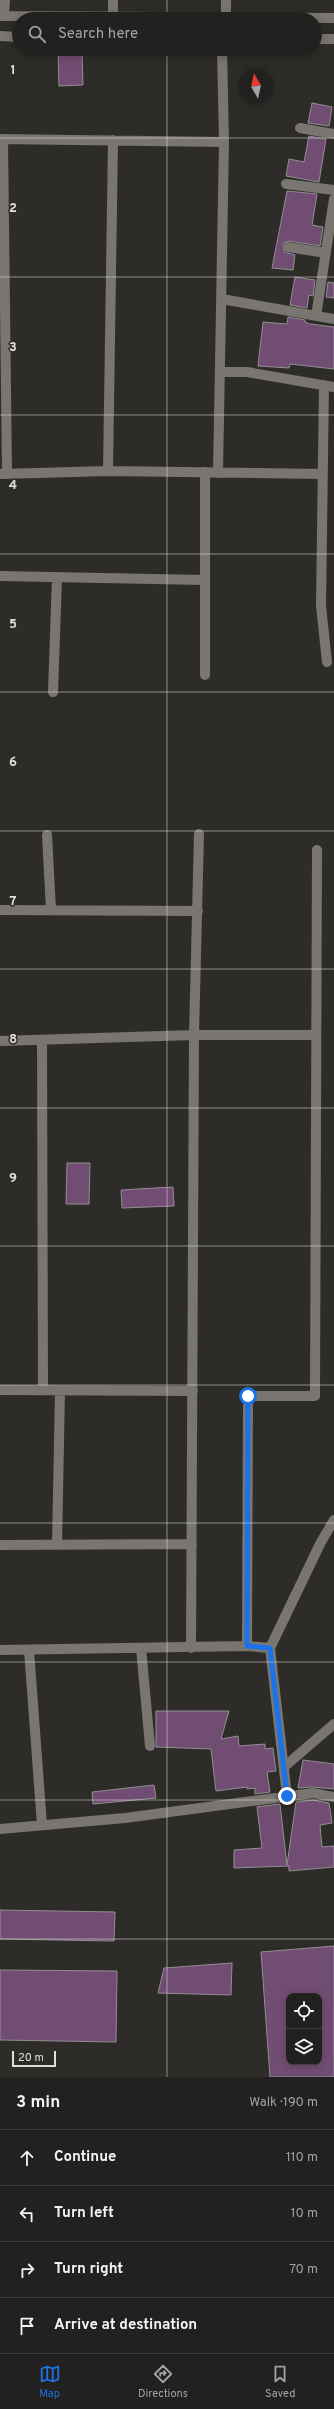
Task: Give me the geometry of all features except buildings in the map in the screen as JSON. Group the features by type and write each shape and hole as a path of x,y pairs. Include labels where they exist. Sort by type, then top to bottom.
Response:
{"street":[{"path":"5,0 2,16 12,16"},
{"path":"113,0 113,12"},
{"path":"226,0 226,12"},
{"path":"322,18 334,18"},
{"path":"0,36 12,36"},
{"path":"322,38 334,39"},
{"path":"218,472 224,142 222,56"},
{"path":"300,128 334,134"},
{"path":"224,142 1,139 3,474 108,471 323,474"},
{"path":"108,471 113,140"},
{"path":"286,184 334,190"},
{"path":"316,316 334,199"},
{"path":"288,247 326,253"},
{"path":"222,299 334,319"},
{"path":"220,372 247,372 329,386 323,474 321,606 327,662"},
{"path":"205,472 205,675"},
{"path":"0,576 205,580"},
{"path":"53,692 57,578"},
{"path":"191,1648 194,1035 199,834"},
{"path":"47,836 51,910"},
{"path":"247,1646 248,1396 315,1396 315,1035 317,850"},
{"path":"0,910 198,911"},
{"path":"0,1041 42,1041 194,1035 315,1035"},
{"path":"42,1041 42,1390"},
{"path":"0,1390 193,1392"},
{"path":"57,1544 60,1391"},
{"path":"287,1796 270,1648 321,1542 334,1520"},
{"path":"0,1545 192,1544"},
{"path":"0,1650 247,1646 270,1648"},
{"path":"141,1648 150,1746"},
{"path":"29,1650 42,1825"},
{"path":"284,1767 334,1724"},
{"path":"0,1829 125,1818 313,1793 334,1797"}],"route":[{"path":"248,1396 247,1646 270,1648 287,1796"}]}
